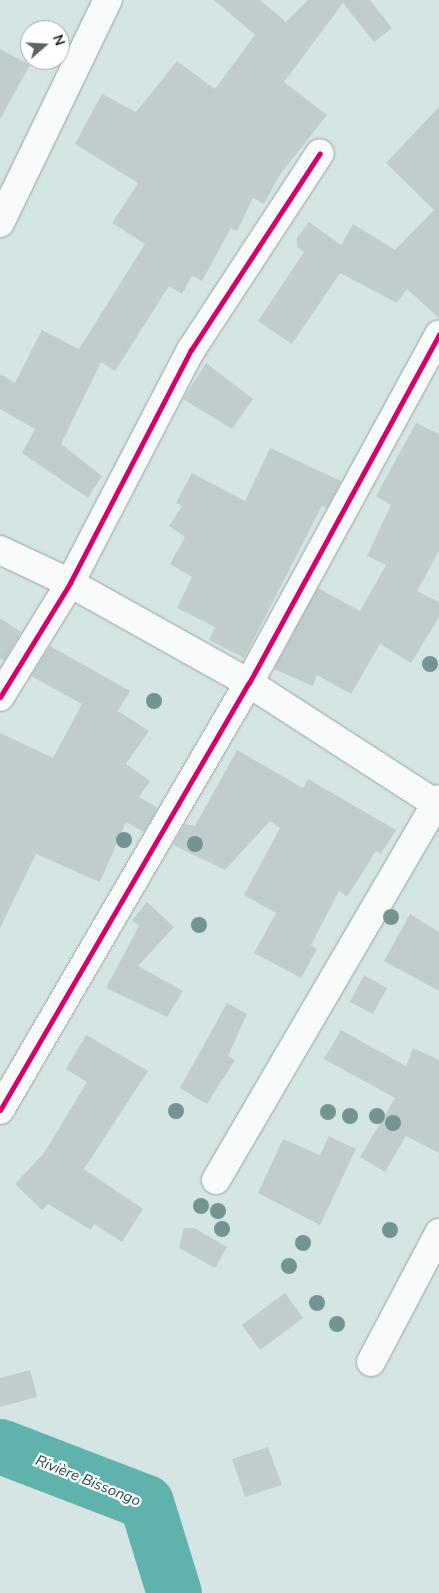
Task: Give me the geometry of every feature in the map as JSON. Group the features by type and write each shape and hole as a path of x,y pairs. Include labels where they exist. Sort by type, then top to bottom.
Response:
{"street":[{"path":"0,223 108,0"},
{"path":"0,697 70,583 191,350 320,153"},
{"path":"0,1110 249,683 439,334"},
{"path":"0,550 70,583 249,683 438,803 216,1180"},
{"path":"371,1362 439,1233"}],"building":[{"path":"214,0 260,0 286,22 308,0 370,0 392,28 374,42 343,3 284,82 327,115 279,176 264,204 253,198 237,231 231,228 202,281 192,276 182,294 169,286 115,371 101,362 61,444 102,476 88,498 22,453 35,429 0,409 0,374 15,383 42,330 79,349 145,244 112,223 138,183 75,144 102,94 136,112 177,61 215,89 255,35"},
{"path":"0,49 20,60 20,70 27,70 0,119"},
{"path":"439,107 439,318 407,289 397,303 340,273 292,344 258,321 304,252 297,247 297,238 309,222 341,245 353,224 395,250 434,210 386,163"},
{"path":"206,363 253,399 232,429 183,399"},
{"path":"416,423 439,434 439,551 417,591 439,602 439,617 411,663 380,644 351,694 317,675 313,686 274,669 318,588 360,611 386,565 367,556 391,505 376,496"},
{"path":"270,448 341,481 327,508 322,506 244,658 209,640 215,627 177,608 192,577 170,564 185,537 169,526 182,506 176,503 192,473 245,501"},
{"path":"0,618 21,632 4,661 0,658"},
{"path":"50,646 130,691 118,711 149,731 126,764 150,781 139,797 158,808 144,832 126,822 100,882 36,854 0,928 0,733 53,758 82,704 31,676"},
{"path":"237,750 303,788 308,779 396,830 381,854 376,851 347,897 339,891 311,945 317,949 301,978 254,953 276,913 244,895 280,828 270,821 225,870 173,845 185,824 195,826"},
{"path":"147,902 174,927 138,966 183,991 167,1017 106,988 139,926 132,920"},
{"path":"410,914 439,932 439,991 384,961"},
{"path":"364,975 387,988 373,1014 350,1002"},
{"path":"227,1003 247,1014 228,1056 235,1060 207,1104 180,1088"},
{"path":"341,1030 406,1066 413,1048 439,1060 439,1153 406,1136 385,1172 360,1157 395,1098 324,1059"},
{"path":"86,1035 148,1071 84,1169 143,1209 122,1242 94,1224 91,1230 48,1204 42,1210 15,1184 44,1153 87,1082 66,1069"},
{"path":"329,1136 356,1149 320,1225 258,1193 283,1139 320,1155"},
{"path":"184,1228 194,1228 227,1247 215,1268 179,1248"},
{"path":"285,1293 303,1318 260,1350 242,1325"},
{"path":"30,1370 37,1397 0,1407 0,1378"},
{"path":"268,1447 282,1485 245,1497 232,1459"}],"waterway":[{"name":"Rivière Bissongo","path":"0,1446 146,1502 174,1593"}],"cycle path":[{"path":"0,697 70,583 191,350 320,153"},
{"path":"0,1110 249,683 439,334"}]}
